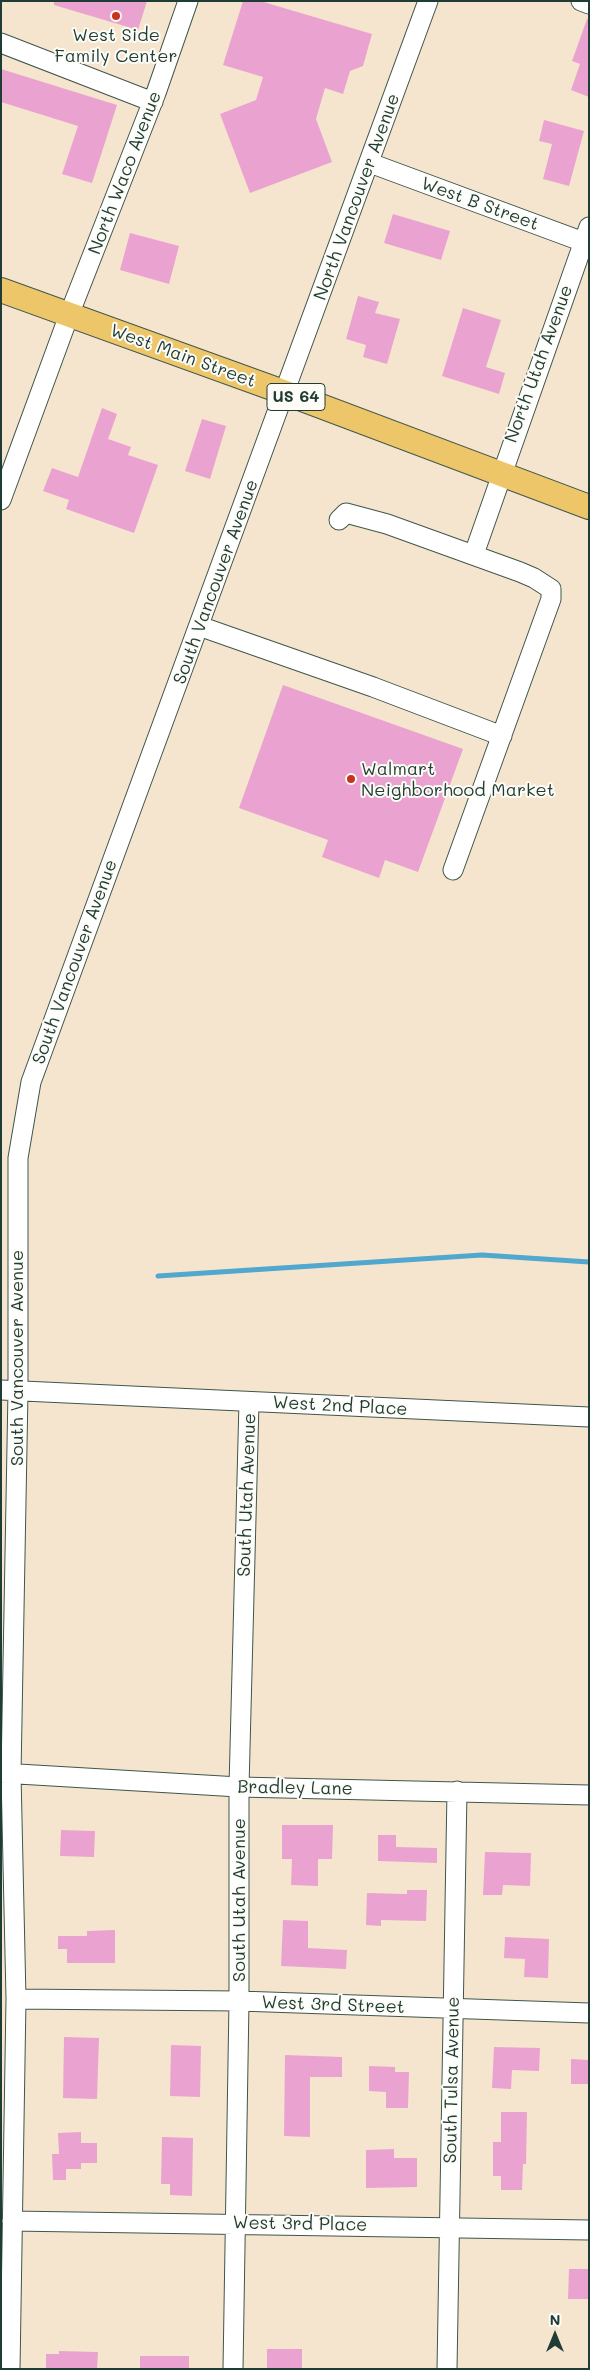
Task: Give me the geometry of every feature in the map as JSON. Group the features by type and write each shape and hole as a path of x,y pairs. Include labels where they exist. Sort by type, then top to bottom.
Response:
{"main road":[{"name":"West Main Street","path":"1,290 286,393 589,507"}],"street":[{"name":"North Waco Avenue","path":"1,500 69,315 153,102 188,1"},
{"name":"North Vancouver Avenue","path":"286,393 428,1"},
{"path":"581,1 589,4"},
{"path":"1,43 153,102"},
{"name":"West B Street","path":"370,163 587,238"},
{"name":"North Utah Avenue","path":"474,554 500,474 587,238"},
{"name":"South Vancouver Avenue","path":"10,2369 16,1999 6,1773 10,1391 18,1158 31,1082 286,393"},
{"path":"339,520 346,513 358,515 474,554 534,578 550,589 550,599 453,870"},
{"path":"199,626 396,695 502,736"},
{"name":"West 2nd Place","path":"10,1391 589,1417"},
{"name":"South Utah Avenue","path":"233,2369 240,2001 239,1787 249,1402"},
{"name":"Bradley Lane","path":"6,1773 239,1787 589,1795"},
{"name":"South Tulsa Avenue","path":"447,2369 457,1791"},
{"name":"West 3rd Street","path":"16,1999 240,2001 589,2013"},
{"name":"West 3rd Place","path":"12,2221 589,2230"}],"building":[{"name":"West Side Family Center","path":"54,1 147,1 138,30 54,5"},
{"path":"243,1 260,1 372,34 363,66 350,71 343,94 325,88 316,119 332,162 250,193 220,114 256,100 263,77 223,65"},
{"path":"587,19 589,19 589,97 571,90 580,64 572,61"},
{"path":"1,69 117,105 92,183 62,174 78,126 1,102"},
{"path":"544,120 584,131 569,186 543,179 552,144 539,141"},
{"path":"393,214 450,231 441,260 384,243"},
{"path":"130,233 179,246 169,284 120,270"},
{"path":"358,296 379,302 375,313 400,319 387,364 363,357 366,345 346,339"},
{"path":"463,308 501,320 486,367 505,373 499,394 442,376"},
{"path":"102,408 117,414 108,439 131,447 128,455 158,465 134,533 66,509 69,500 43,491 52,468 78,477"},
{"path":"202,419 226,426 210,479 185,471"},
{"name":"Walmart Neighborhood Market","path":"283,685 463,749 418,872 385,860 379,878 322,857 328,840 239,808"},
{"path":"282,1825 333,1825 332,1859 318,1859 318,1886 291,1885 292,1859 282,1859"},
{"path":"61,1830 95,1831 94,1857 60,1856"},
{"path":"378,1835 396,1835 396,1847 437,1848 437,1863 378,1861"},
{"path":"485,1852 531,1853 530,1886 503,1885 502,1895 483,1895"},
{"path":"407,1890 427,1890 426,1921 381,1920 381,1926 366,1925 367,1893 407,1894"},
{"path":"283,1920 308,1921 308,1948 347,1950 346,1969 281,1966"},
{"path":"115,1930 115,1963 67,1963 67,1949 58,1949 58,1936 87,1936 87,1931"},
{"path":"505,1937 549,1939 548,1978 524,1977 525,1959 504,1958"},
{"path":"64,2037 99,2038 97,2099 63,2098"},
{"path":"171,2045 201,2046 200,2097 170,2096"},
{"path":"494,2047 540,2048 539,2071 512,2070 511,2089 492,2088"},
{"path":"285,2055 342,2057 342,2077 310,2077 310,2137 284,2136"},
{"path":"571,2059 589,2060 589,2084 571,2084"},
{"path":"369,2066 395,2067 395,2072 409,2072 408,2108 386,2108 386,2092 369,2091"},
{"path":"501,2112 527,2112 526,2164 523,2164 522,2190 501,2190 501,2176 493,2176 493,2142 501,2142"},
{"path":"81,2132 81,2143 97,2143 97,2163 81,2163 81,2169 66,2169 66,2180 53,2180 52,2154 59,2154 58,2133"},
{"path":"162,2137 193,2138 192,2196 170,2195 170,2184 161,2184"},
{"path":"394,2149 394,2158 417,2158 417,2187 366,2188 366,2150"},
{"path":"569,2269 589,2269 589,2299 568,2299"},
{"path":"267,2349 302,2349 302,2369 267,2369"},
{"path":"59,2351 98,2352 97,2369 46,2369 46,2354 59,2354"},
{"path":"140,2356 189,2356 189,2369 140,2369"}],"waterway":[{"path":"158,1276 482,1255 589,1262"}],"place":[{"name":"West Side Family Center","path":"116,16"},
{"name":"Walmart Neighborhood Market","path":"351,779"}]}
